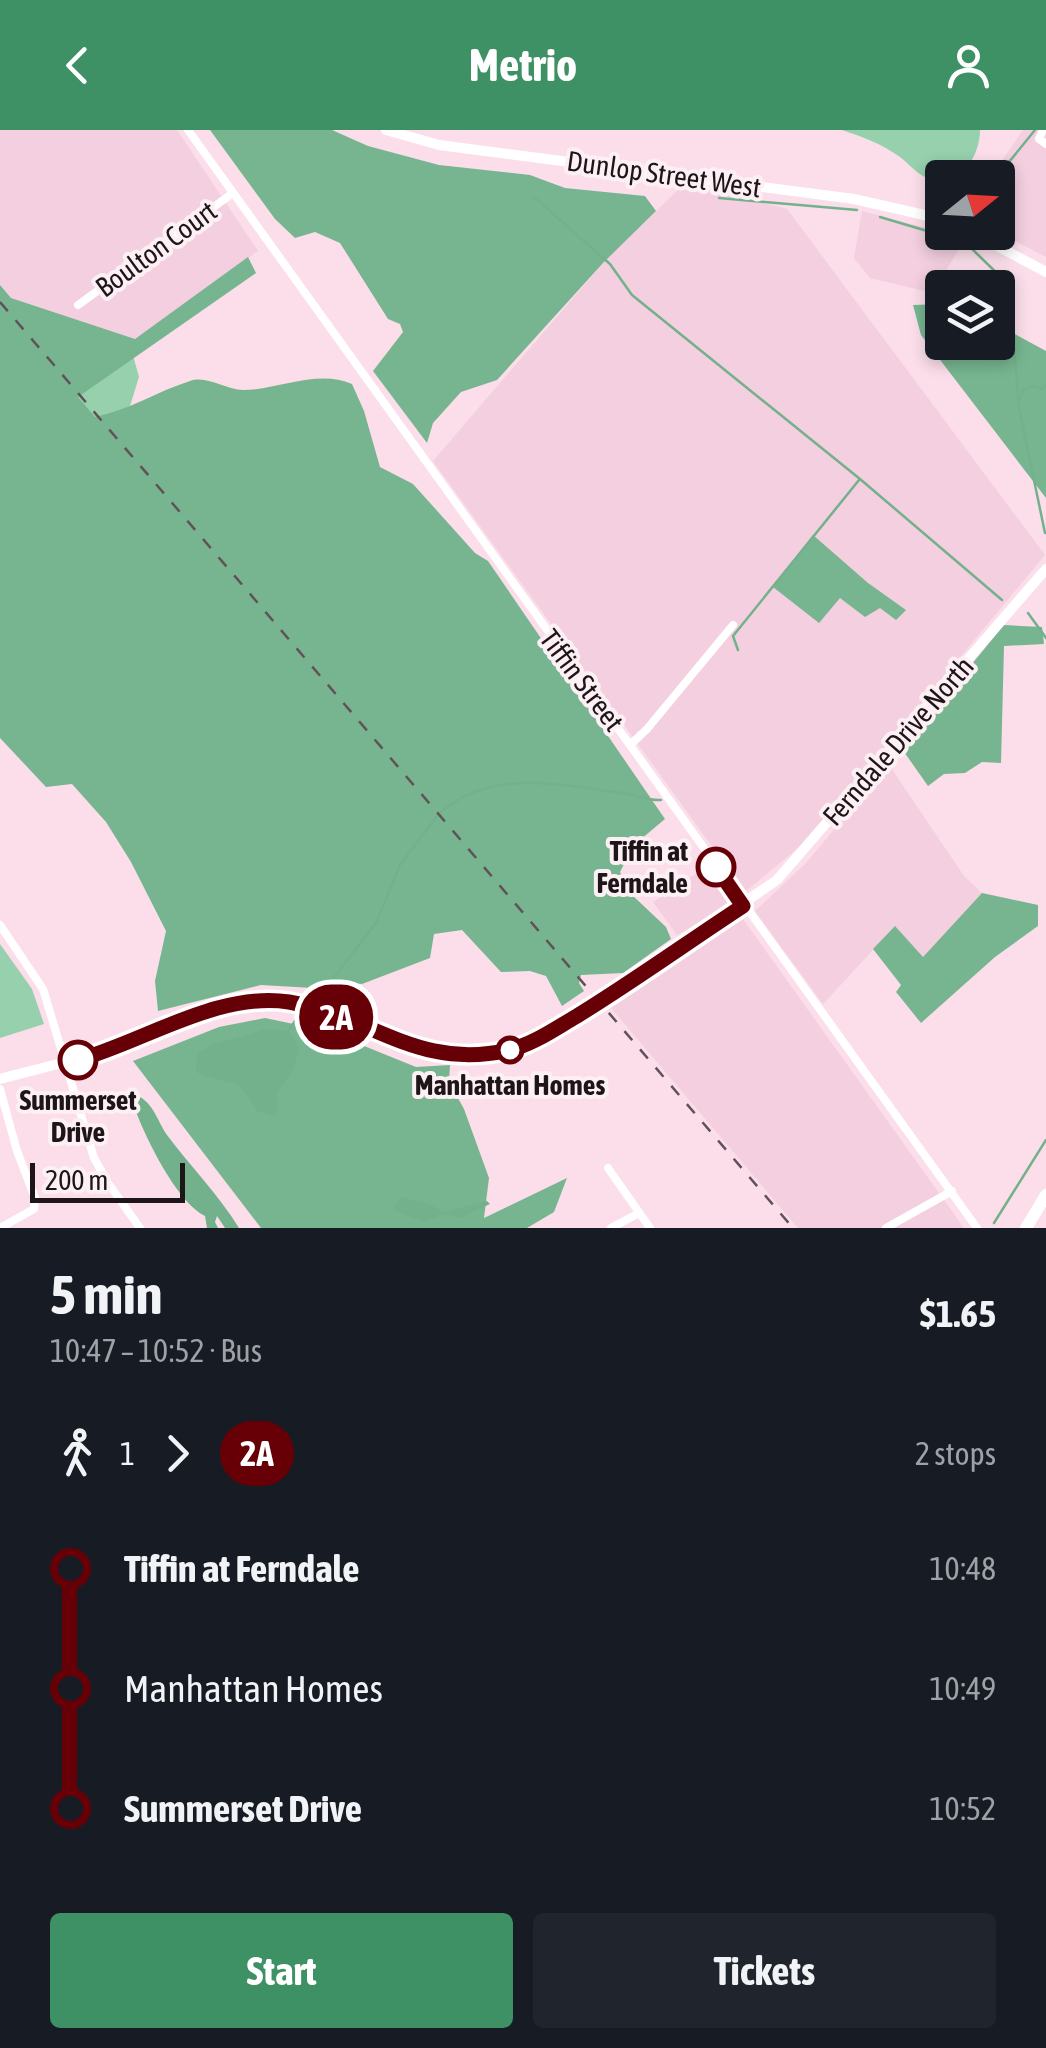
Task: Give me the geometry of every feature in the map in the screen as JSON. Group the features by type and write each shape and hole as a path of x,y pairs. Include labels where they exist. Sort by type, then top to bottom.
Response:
{"highway":[{"path":"1026,1228 1046,1196"}],"main road":[{"name":"Dunlop Street West","path":"386,130 439,144 854,199 925,216"},
{"path":"1005,250 1046,272"},
{"name":"Ferndale Drive North","path":"0,1080 129,1044 213,1008 253,1000 288,1002 321,1010 416,1049 459,1056 504,1051 535,1040 586,1010 777,880 1046,568"}],"street":[{"name":"Tiffin Street","path":"188,130 978,1228"},
{"path":"1043,130 1039,139 1046,144"},
{"name":"Boulton Court","path":"78,305 233,193"},
{"path":"630,745 648,729 733,625"},
{"path":"0,925 43,989 94,1158 137,1227"},
{"path":"0,1089 34,1208 0,1228"},
{"path":"608,1168 650,1228"},
{"path":"886,1228 952,1191"},
{"path":"611,1228 639,1212"}],"shaded area":[{"path":"0,130 177,130 258,251 135,339 11,298 0,285"},
{"path":"210,130 332,130 368,146 439,165 530,175 565,188 645,196 656,211 497,380 461,392 433,423 427,443 373,371 403,332 400,324 388,319 340,243 315,232 295,238 275,219"},
{"path":"842,130 980,130 972,160 925,160 925,176 865,138"},
{"path":"1023,130 1046,130 1046,257 1015,241 1015,160 1002,160"},
{"path":"685,183 787,209 1045,555 810,838 745,892 433,461 603,263"},
{"path":"862,211 925,228 925,250 958,250 946,270 925,270 925,291 870,278 854,258"},
{"path":"248,257 256,273 78,397 95,417 196,380 243,390 312,379 352,384 380,467 413,484 475,553 488,561 665,819 634,845 620,872 631,894 666,927 671,939 623,973 581,975 579,983 584,991 562,1006 546,976 530,971 501,972 462,930 434,934 430,958 362,984 328,981 313,988 261,985 158,1011 155,981 166,931 131,862 106,822 72,784 46,787 0,738 0,285 11,298 135,339"},
{"path":"913,305 925,305 925,340 921,335"},
{"path":"0,330 132,352 139,377 130,406 89,427"},
{"path":"1015,334 1046,351 1046,498 940,360 1015,360"},
{"path":"813,535 906,610 896,620 880,608 865,617 840,598 819,623 773,587"},
{"path":"1004,625 1042,627 1044,644 1004,646 1001,763 982,762 965,773 944,774 928,786 902,749"},
{"path":"889,765 964,876 982,893 922,958 895,926 823,1004 755,911 805,864"},
{"path":"708,866 730,897 729,904 677,935 653,902"},
{"path":"982,893 1038,905 1038,926 995,957 921,1023 896,992 901,985 873,949 895,926 923,957"},
{"path":"743,919 964,1228 798,1228 611,1008"},
{"path":"0,944 32,989 44,1024 0,1038"},
{"path":"265,1018 327,1031 416,1067 450,1065 449,1082 464,1109 489,1178 484,1218 567,1178 554,1212 527,1228 261,1228 133,1061 219,1027"},
{"path":"266,1029 288,1031 299,1048 293,1070 276,1094 279,1108 273,1116 257,1111 238,1086 196,1072 197,1053"},
{"path":"140,1097 239,1228 225,1228 217,1216 218,1228 207,1228 205,1216 173,1184 135,1109"},
{"path":"402,1197 443,1212 487,1201 490,1204 460,1218 442,1214 425,1222 395,1211 394,1205"}],"waterway":[{"path":"1011,160 1035,130"},
{"path":"534,197 610,264 632,295 860,479 1002,600"},
{"path":"719,198 857,210"},
{"path":"880,217 925,230"},
{"path":"973,250 1009,285 1019,408 1045,533"},
{"path":"1020,398 1023,390 1031,386 1043,389 1046,385"},
{"path":"738,650 733,636 859,480"},
{"path":"1028,613 1046,638"},
{"path":"441,812 461,798 505,784 552,784 661,800"},
{"path":"318,998 376,923 400,865 437,816"},
{"path":"288,1031 302,1011"},
{"path":"994,1223 1046,1140"}],"railway":[{"path":"0,302 793,1228"}],"bus line":[{"name":"2A","path":"78,1060 129,1044 213,1008 253,1000 288,1002 321,1010 416,1049 476,1056 516,1048 599,1002 743,906 716,867"}],"place":[{"name":"Tiffin at Ferndale","path":"716,867"},
{"name":"Manhattan Homes","path":"510,1050"},
{"name":"Summerset Drive","path":"78,1060"}]}
